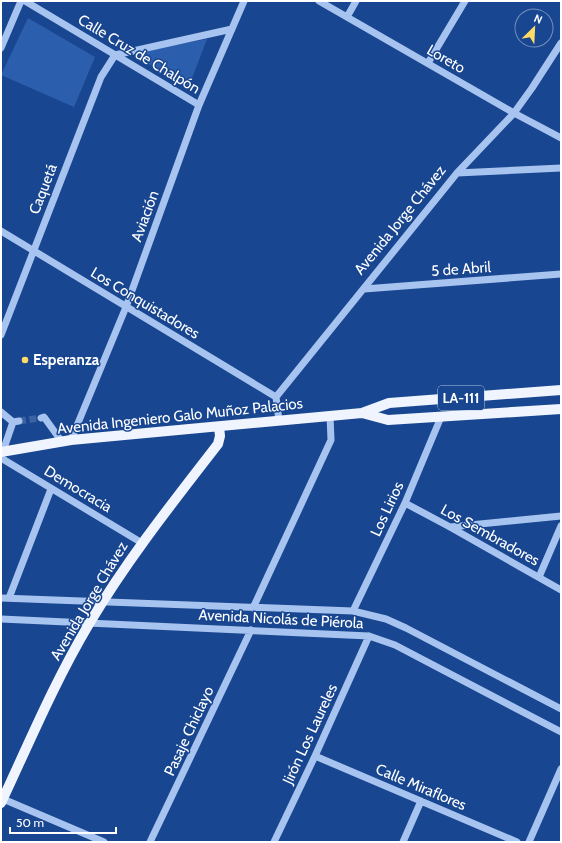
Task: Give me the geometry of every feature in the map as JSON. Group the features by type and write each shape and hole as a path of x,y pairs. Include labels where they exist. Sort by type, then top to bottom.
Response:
{"main road":[{"name":"Avenida Ingeniero Galo Muñoz Palacios","path":"362,414 389,403 561,390"},
{"name":"Avenida Ingeniero Galo Muñoz Palacios","path":"2,454 67,441 330,416 362,414 388,420 561,409"},
{"name":"Avenida Jorge Chávez","path":"2,801 41,716 71,655 90,622 142,543 218,444 220,436 219,427"}],"street":[{"path":"1,48 21,1"},
{"name":"Calle Cruz de Chalpón","path":"25,1 199,105"},
{"name":"Aviación","path":"67,441 126,307 199,105 244,1"},
{"name":"Loreto","path":"319,1 514,113 561,138"},
{"path":"347,17 356,1"},
{"path":"428,63 465,1"},
{"path":"115,55 232,29"},
{"name":"Avenida Jorge Chávez","path":"276,397 457,173 514,113 561,43"},
{"name":"Caquetá","path":"1,335 101,76 115,55"},
{"path":"457,173 561,168"},
{"name":"Los Conquistadores","path":"1,231 276,397"},
{"name":"5 de Abril","path":"364,289 561,274"},
{"path":"276,397 279,421"},
{"path":"1,412 16,421 2,454"},
{"path":"253,608 331,440 330,416"},
{"path":"41,418 44,417 67,441"},
{"name":"Los Lirios","path":"353,611 405,503 441,417"},
{"name":"Democracia","path":"2,454 51,489 142,543"},
{"path":"9,598 51,489"},
{"name":"Los Sembradores","path":"405,503 561,590"},
{"path":"450,527 561,516"},
{"path":"539,577 561,526"},
{"name":"Avenida Nicolás de Piérola","path":"1,598 353,611 386,619 400,625 561,709"},
{"name":"Avenida Nicolás de Piérola","path":"1,619 369,636 395,645 561,732"},
{"name":"Pasaje Chiclayo","path":"150,842 250,630"},
{"name":"Jirón Los Laureles","path":"274,842 315,756 369,636"},
{"name":"Calle Miraflores","path":"315,756 517,842"},
{"path":"529,842 561,769"},
{"path":"2,801 104,842"},
{"path":"403,842 421,801"}],"shaded area":[{"path":"28,18 95,57 74,107 1,75"},
{"path":"207,39 189,86 139,59 140,52"}],"tunnel":[{"path":"19,421 41,418"}],"place":[{"name":"Esperanza","path":"25,360"}]}
